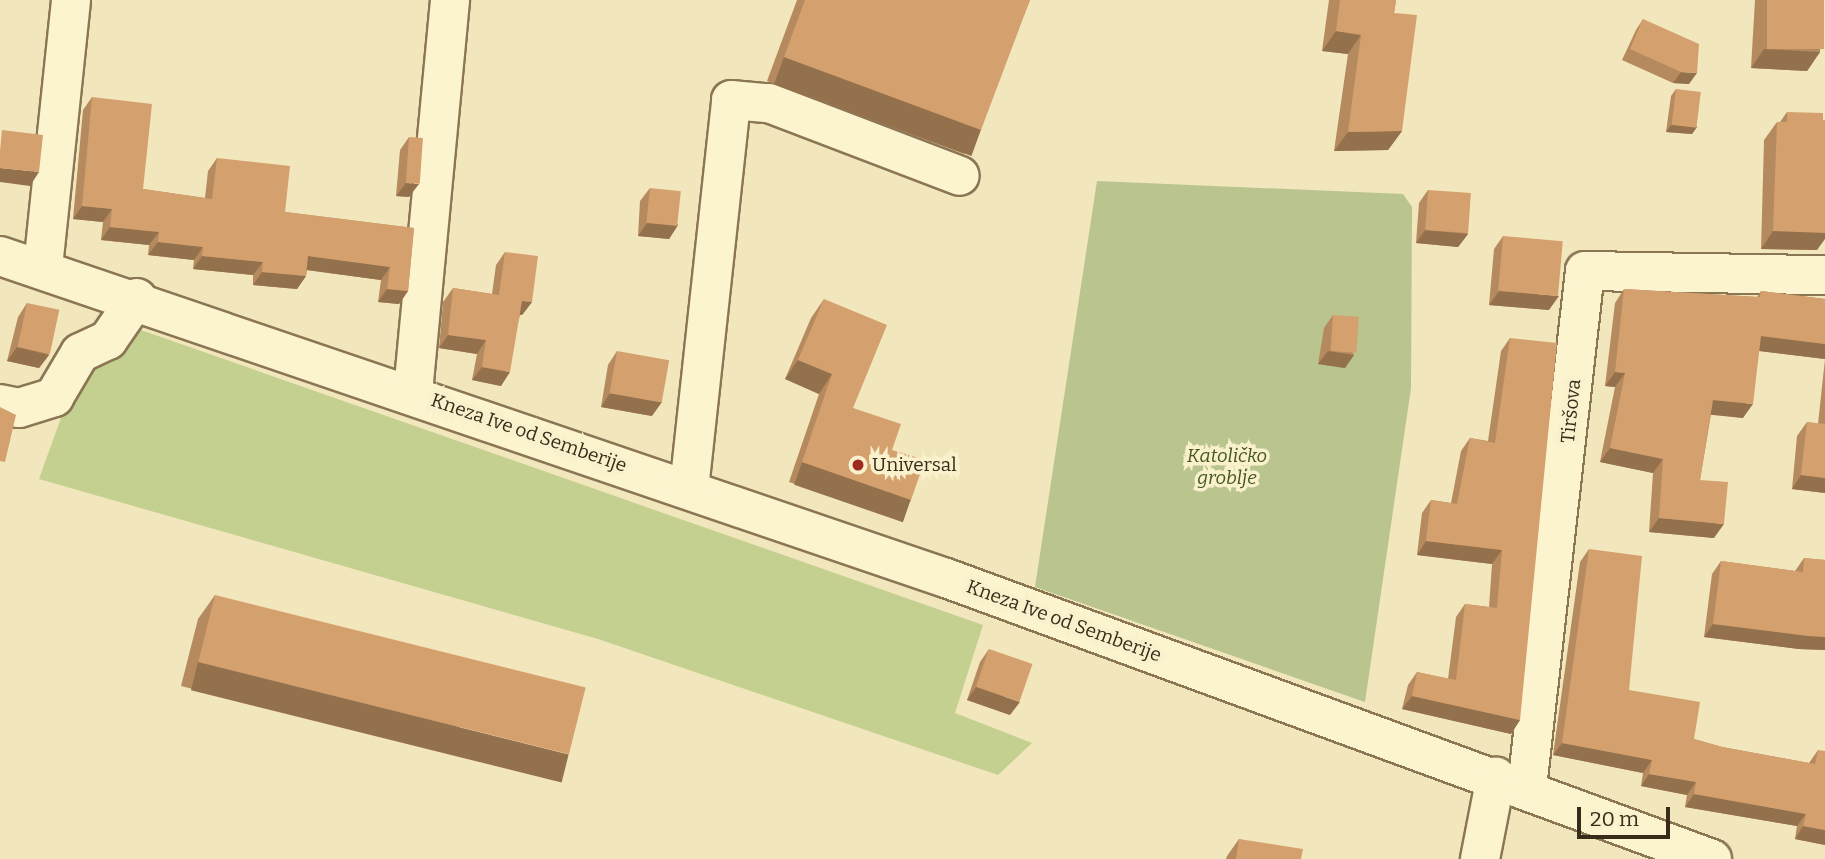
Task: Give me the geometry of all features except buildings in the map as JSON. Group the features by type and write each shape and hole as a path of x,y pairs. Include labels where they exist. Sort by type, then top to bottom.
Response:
{"street":[{"path":"43,267 71,0"},
{"name":"Kneza Ive od Semberije","path":"413,392 450,0"},
{"path":"690,489 731,100 769,103 960,176"},
{"name":"Kneza Ive od Semberije","path":"0,257 43,267 690,489 1512,782 1712,859"},
{"name":"Tiršova","path":"1512,782 1585,271 1825,275"},
{"path":"0,404 19,408 54,397 80,353 108,340 137,299"},
{"path":"1480,859 1512,782"}],"green space":[{"name":"Katoličko groblje","path":"1097,181 1403,194 1412,207 1411,388 1365,702 1035,587"},
{"path":"98,315 983,625 955,713 1032,743 998,775 598,639 39,479"}],"place":[{"name":"Universal","path":"858,465"}]}
